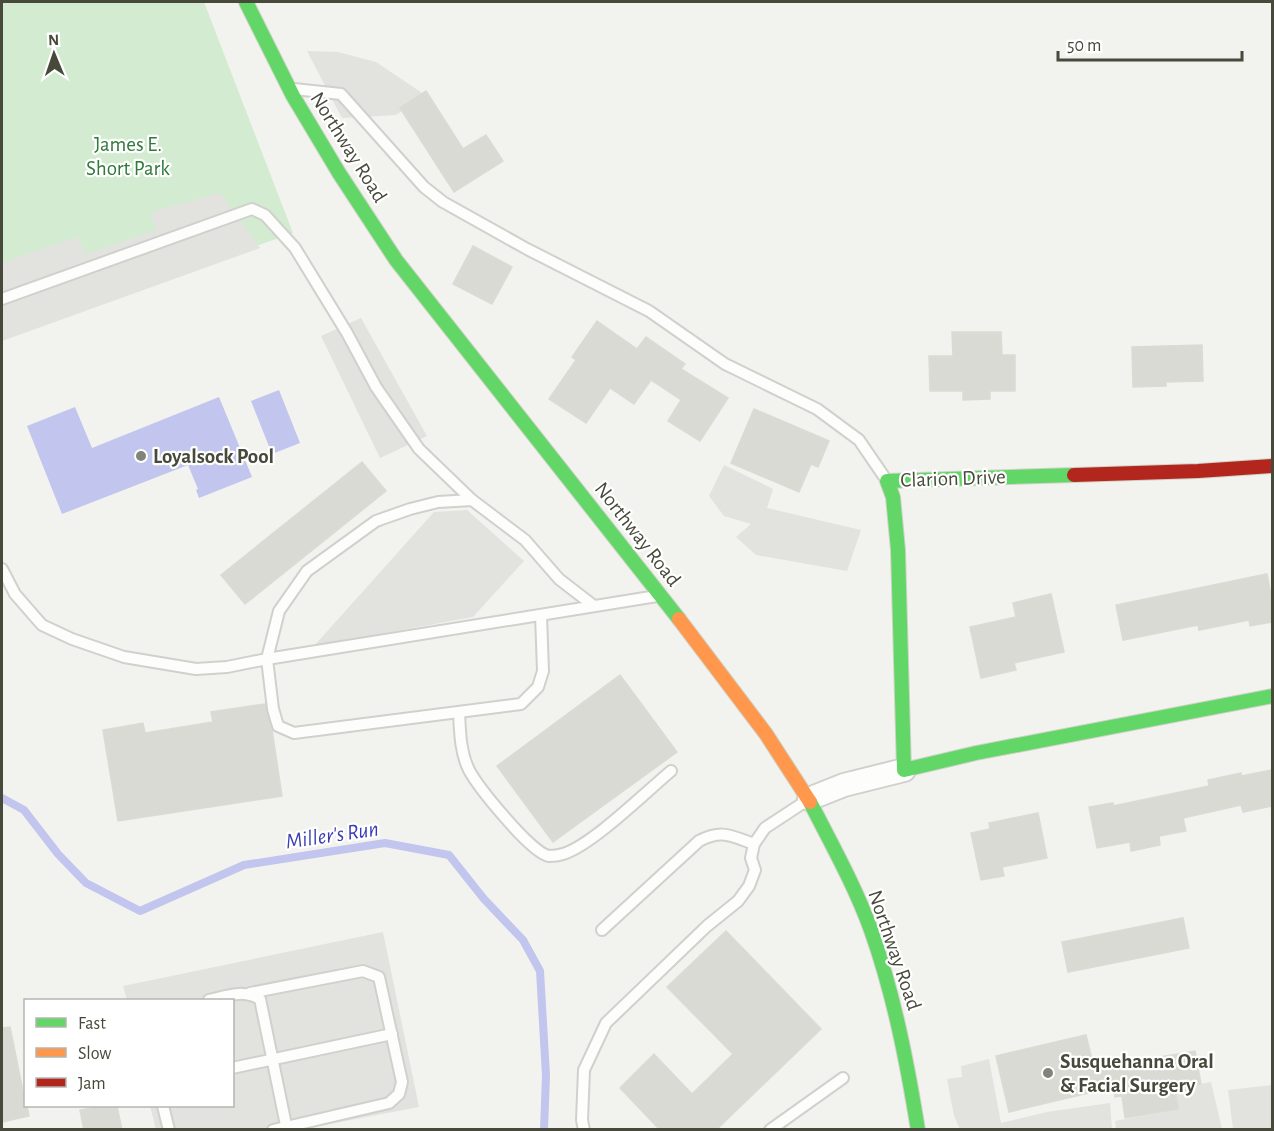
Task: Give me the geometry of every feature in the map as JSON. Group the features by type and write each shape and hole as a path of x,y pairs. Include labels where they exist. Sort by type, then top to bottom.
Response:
{"street":[{"name":"Northway Road","path":"246,2 290,89 339,173 396,260 661,595 766,734 809,799 870,928 890,991 908,1066 918,1130"},
{"name":"Clarion Drive","path":"904,770 898,550 892,497 887,481 1198,471 1272,466"},
{"path":"809,799 844,785 976,753 1272,696"}],"lane":[{"path":"290,89 341,94 424,186 443,202 527,249 648,311 725,364 817,409 859,440 887,481"},
{"path":"2,299 252,208 266,215 295,248 347,333 376,387 419,449 472,500 525,540 559,579 594,606"},
{"path":"472,500 438,502 376,521 307,571 279,611 267,659 273,709 278,726 294,733 521,704 538,687 543,671 542,615"},
{"path":"2,569 15,594 42,625 72,639 124,657 196,669 227,667 661,595"},
{"path":"459,712 460,743 469,769 504,816 535,848 549,856 564,854 587,842 671,771"},
{"path":"584,1130 582,1120 584,1070 606,1023 707,926 738,901 749,886 755,870 751,858 754,844 765,828 809,799"},
{"path":"602,930 699,841 714,834 730,836 754,844"},
{"path":"212,999 363,971 380,977 402,1082 399,1094 389,1102 273,1130"},
{"path":"250,993 260,999 287,1128"},
{"path":"234,1068 392,1034"},
{"path":"770,1130 843,1078"},
{"path":"163,1107 168,1130"}],"green space":[{"name":"James E. Short Park","path":"2,2 204,2 293,233 2,336"}],"shaded area":[{"path":"307,51 338,52 376,62 425,95 396,115 342,118"},
{"path":"220,193 260,248 2,341 2,263 77,237 86,254 156,230 151,212"},
{"path":"361,318 427,436 380,458 321,336"},
{"path":"724,465 773,489 767,508 861,530 847,571 756,555 736,537 751,524 724,516 709,496"},
{"path":"467,510 524,561 473,617 314,646 434,512"},
{"path":"383,932 419,1107 303,1129 156,1129 150,1107 234,1107 234,999 127,999 123,986"},
{"path":"989,1059 1001,1123 1047,1112 1110,1103 1112,1129 960,1129 954,1116 947,1079 962,1077 961,1066"},
{"path":"1211,1082 1222,1129 1116,1129 1115,1121 1178,1109 1175,1089"},
{"path":"1272,1085 1272,1129 1233,1129 1228,1090"}],"water":[{"path":"279,390 300,443 272,454 251,401"},
{"name":"Loyalsock Pool","path":"219,397 252,477 199,498 196,490 198,489 188,465 62,514 27,426 75,407 92,448"}],"building":[{"path":"426,91 463,149 486,135 503,161 454,192 400,108"},
{"path":"473,246 512,267 492,304 453,284"},
{"path":"597,321 637,349 646,337 685,364 681,369 728,398 700,441 668,421 681,400 651,380 634,404 610,388 586,423 549,399 576,360 572,357"},
{"path":"952,332 1001,332 1002,355 1015,355 1015,391 990,391 990,399 963,400 963,391 930,391 929,356 953,356"},
{"path":"1202,345 1203,381 1166,382 1166,386 1133,387 1132,347"},
{"path":"754,409 829,441 818,467 811,464 799,492 731,463"},
{"path":"362,462 386,491 245,604 221,575"},
{"path":"1267,574 1272,601 1272,622 1250,626 1249,620 1199,630 1198,625 1123,640 1116,605"},
{"path":"1051,594 1064,652 1014,663 1016,670 981,678 970,627 1016,617 1013,603"},
{"path":"620,675 677,752 553,842 497,766"},
{"path":"265,704 272,730 282,796 118,821 103,730 143,723 145,733 213,722 211,712"},
{"path":"1272,770 1272,806 1243,812 1241,805 1183,818 1186,831 1159,836 1160,845 1131,851 1130,842 1097,848 1089,807 1113,803 1113,806 1209,786 1208,780 1241,773 1241,776"},
{"path":"1038,813 1047,858 1002,867 1004,876 981,880 971,833 990,829 989,823"},
{"path":"1183,918 1189,948 1068,972 1062,942"},
{"path":"726,931 821,1029 716,1130 660,1130 620,1088 654,1054 692,1094 733,1054 667,987"},
{"path":"10,1027 24,1096 24,1107 27,1107 29,1116 2,1122 2,1028"},
{"path":"1086,1035 1094,1068 1195,1051 1201,1084 1175,1089 1178,1109 1125,1118 1122,1096 1115,1097 1114,1087 1009,1112 996,1056"},
{"path":"117,1107 122,1130 84,1130 80,1110"}],"waterway":[{"name":"Miller's Run","path":"2,798 24,810 58,854 86,883 140,911 244,865 385,843 449,855 484,899 523,940 540,971 546,1075 544,1130"}],"traffic: fast":[{"path":"246,2 293,96 339,173 396,260 679,619"},
{"path":"1074,475 887,481 893,497 898,550 904,770 976,753 1272,696"},
{"path":"810,802 858,897 879,954 899,1029 918,1130"}],"traffic: slow":[{"path":"679,619 766,734 810,802"}],"traffic: jam":[{"path":"1074,475 1272,466"}],"place":[{"name":"Loyalsock Pool","path":"141,456"},
{"name":"Susquehanna Oral & Facial Surgery","path":"1048,1073"}]}
